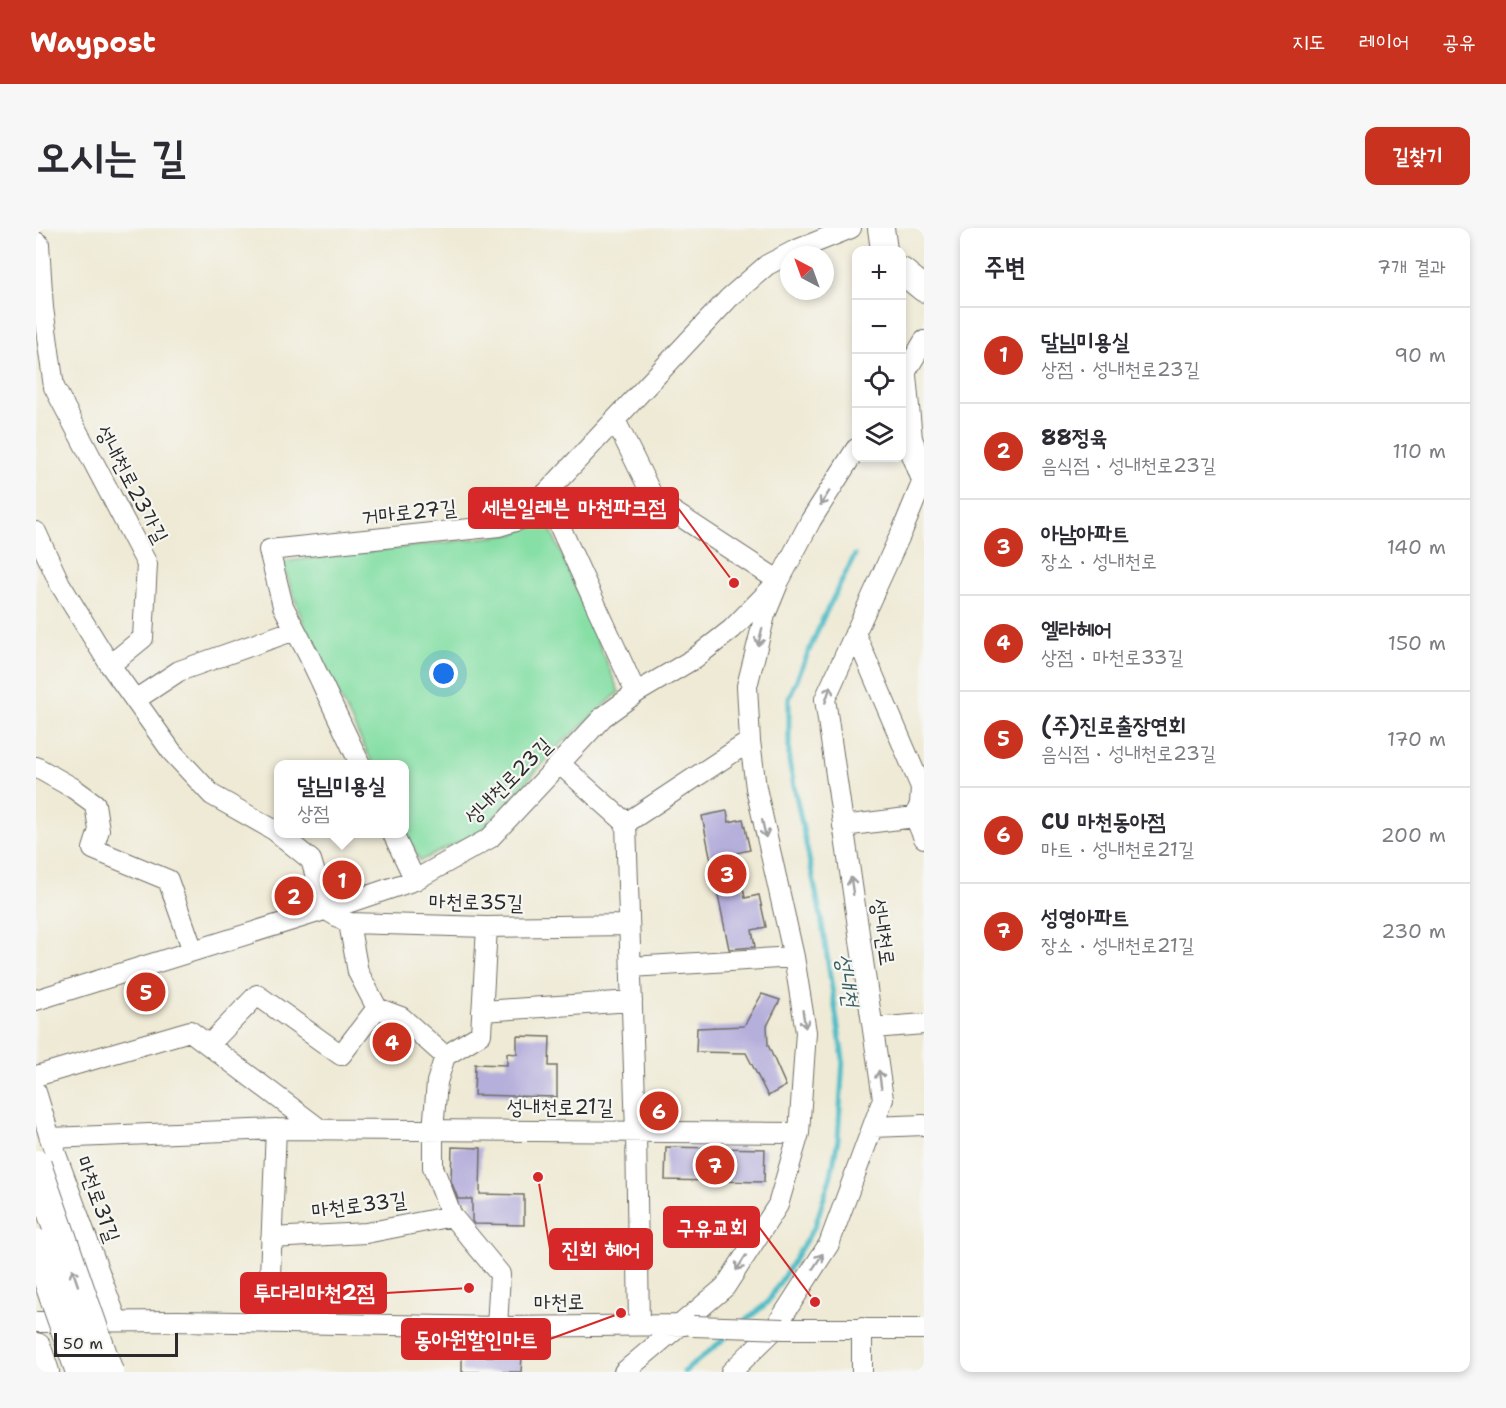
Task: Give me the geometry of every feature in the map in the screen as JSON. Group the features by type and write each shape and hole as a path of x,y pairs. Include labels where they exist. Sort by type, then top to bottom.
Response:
{"highway":[{"path":"36,1165 108,1372"},
{"path":"36,1244 81,1372"},
{"path":"36,1348 44,1372"}],"main road":[{"path":"881,228 883,246"},
{"path":"906,274 924,289"},
{"path":"908,371 924,411"},
{"path":"908,371 909,439 924,477"}],"street":[{"name":"거마로27길","path":"358,760 282,606 269,550 499,526 522,519 729,298 767,265 794,251 851,228"},
{"path":"36,243 39,244 39,297 54,387"},
{"path":"908,371 924,341"},
{"path":"36,379 54,387"},
{"name":"성내천로23가길","path":"54,387 147,564 143,638 110,665"},
{"path":"615,420 654,499 779,581"},
{"path":"624,1372 687,1325 725,1287 778,1205 799,1133 806,1032 794,957 758,800 750,741 747,686 765,615 779,581 811,519 852,455"},
{"name":"성내천로","path":"730,1372 773,1331 829,1244 883,1099 825,699 903,529 924,477"},
{"path":"545,494 636,693"},
{"path":"36,532 60,584 110,665 172,752 212,795 274,830"},
{"name":"성내천로23길","path":"36,1000 415,880 490,838 603,717 636,693 695,658 732,629 779,581"},
{"path":"135,700 179,672 295,630"},
{"path":"855,633 921,787 920,804 915,817 924,838"},
{"path":"626,823 750,741"},
{"path":"560,764 626,823 636,1132 639,1325"},
{"path":"36,767 73,788 95,804 99,830 93,849 168,880 192,951"},
{"path":"843,826 915,817"},
{"path":"284,838 311,860 326,910"},
{"path":"395,838 415,880"},
{"name":"마천로35길","path":"326,910 349,923 487,927 629,925"},
{"path":"349,923 358,972 377,1008 401,1017 445,1056"},
{"path":"487,927 481,1034 445,1056 437,1082 433,1167 452,1216 500,1274 497,1327"},
{"path":"631,967 794,957"},
{"path":"209,1045 257,995 341,1055 377,1008"},
{"path":"482,1011 632,1001"},
{"path":"873,1028 924,1024"},
{"path":"36,1076 190,1031 321,1130"},
{"name":"마천로31길","path":"36,1092 50,1138 117,1322"},
{"path":"873,1126 924,1125"},
{"path":"268,1324 276,1130"},
{"name":"성내천로21길","path":"50,1138 276,1130 799,1133"},
{"name":"마천로33길","path":"271,1238 366,1233 452,1216"},
{"name":"마천로","path":"36,1322 497,1327 687,1325 784,1329 924,1329"},
{"path":"862,1329 862,1372"}],"green space":[{"path":"545,515 619,692 559,746 481,831 420,861 409,838 409,760 371,760 303,622 282,562 515,534"}],"building":[{"path":"727,811 729,822 743,819 750,850 736,853 745,898 759,895 766,927 752,930 755,947 729,949 702,816"},
{"path":"762,994 780,1000 767,1026 768,1045 786,1086 768,1096 746,1053 696,1052 697,1028 744,1026"},
{"path":"517,1036 550,1037 549,1066 557,1066 557,1097 474,1095 475,1064 507,1065 507,1053 517,1054"},
{"path":"452,1147 481,1148 480,1194 524,1195 524,1225 474,1224 472,1199 458,1199 451,1181"},
{"path":"666,1147 765,1149 764,1182 665,1180"},
{"path":"462,1356 522,1356 521,1372 462,1372"}],"waterway":[{"name":"성내천","path":"744,1322 767,1303 815,1226 831,1175 838,1139 843,1059 821,917 789,761 789,698 823,618 855,555"},
{"name":"성내천","path":"684,1372 730,1334"}],"place":[{"name":"세븐일레븐 마천파크점","path":"734,583"},
{"name":"아남아파트","path":"727,874"},
{"name":"달님미용실","path":"342,880"},
{"name":"88정육","path":"294,896"},
{"name":"(주)진로출장연회","path":"146,992"},
{"name":"엘라헤어","path":"392,1042"},
{"name":"CU 마천동아점","path":"659,1111"},
{"name":"성영아파트","path":"715,1165"},
{"name":"진희 헤어","path":"538,1177"},
{"name":"투다리마천2점","path":"469,1288"},
{"name":"구유교회","path":"815,1302"},
{"name":"동아원할인마트","path":"621,1313"}]}
